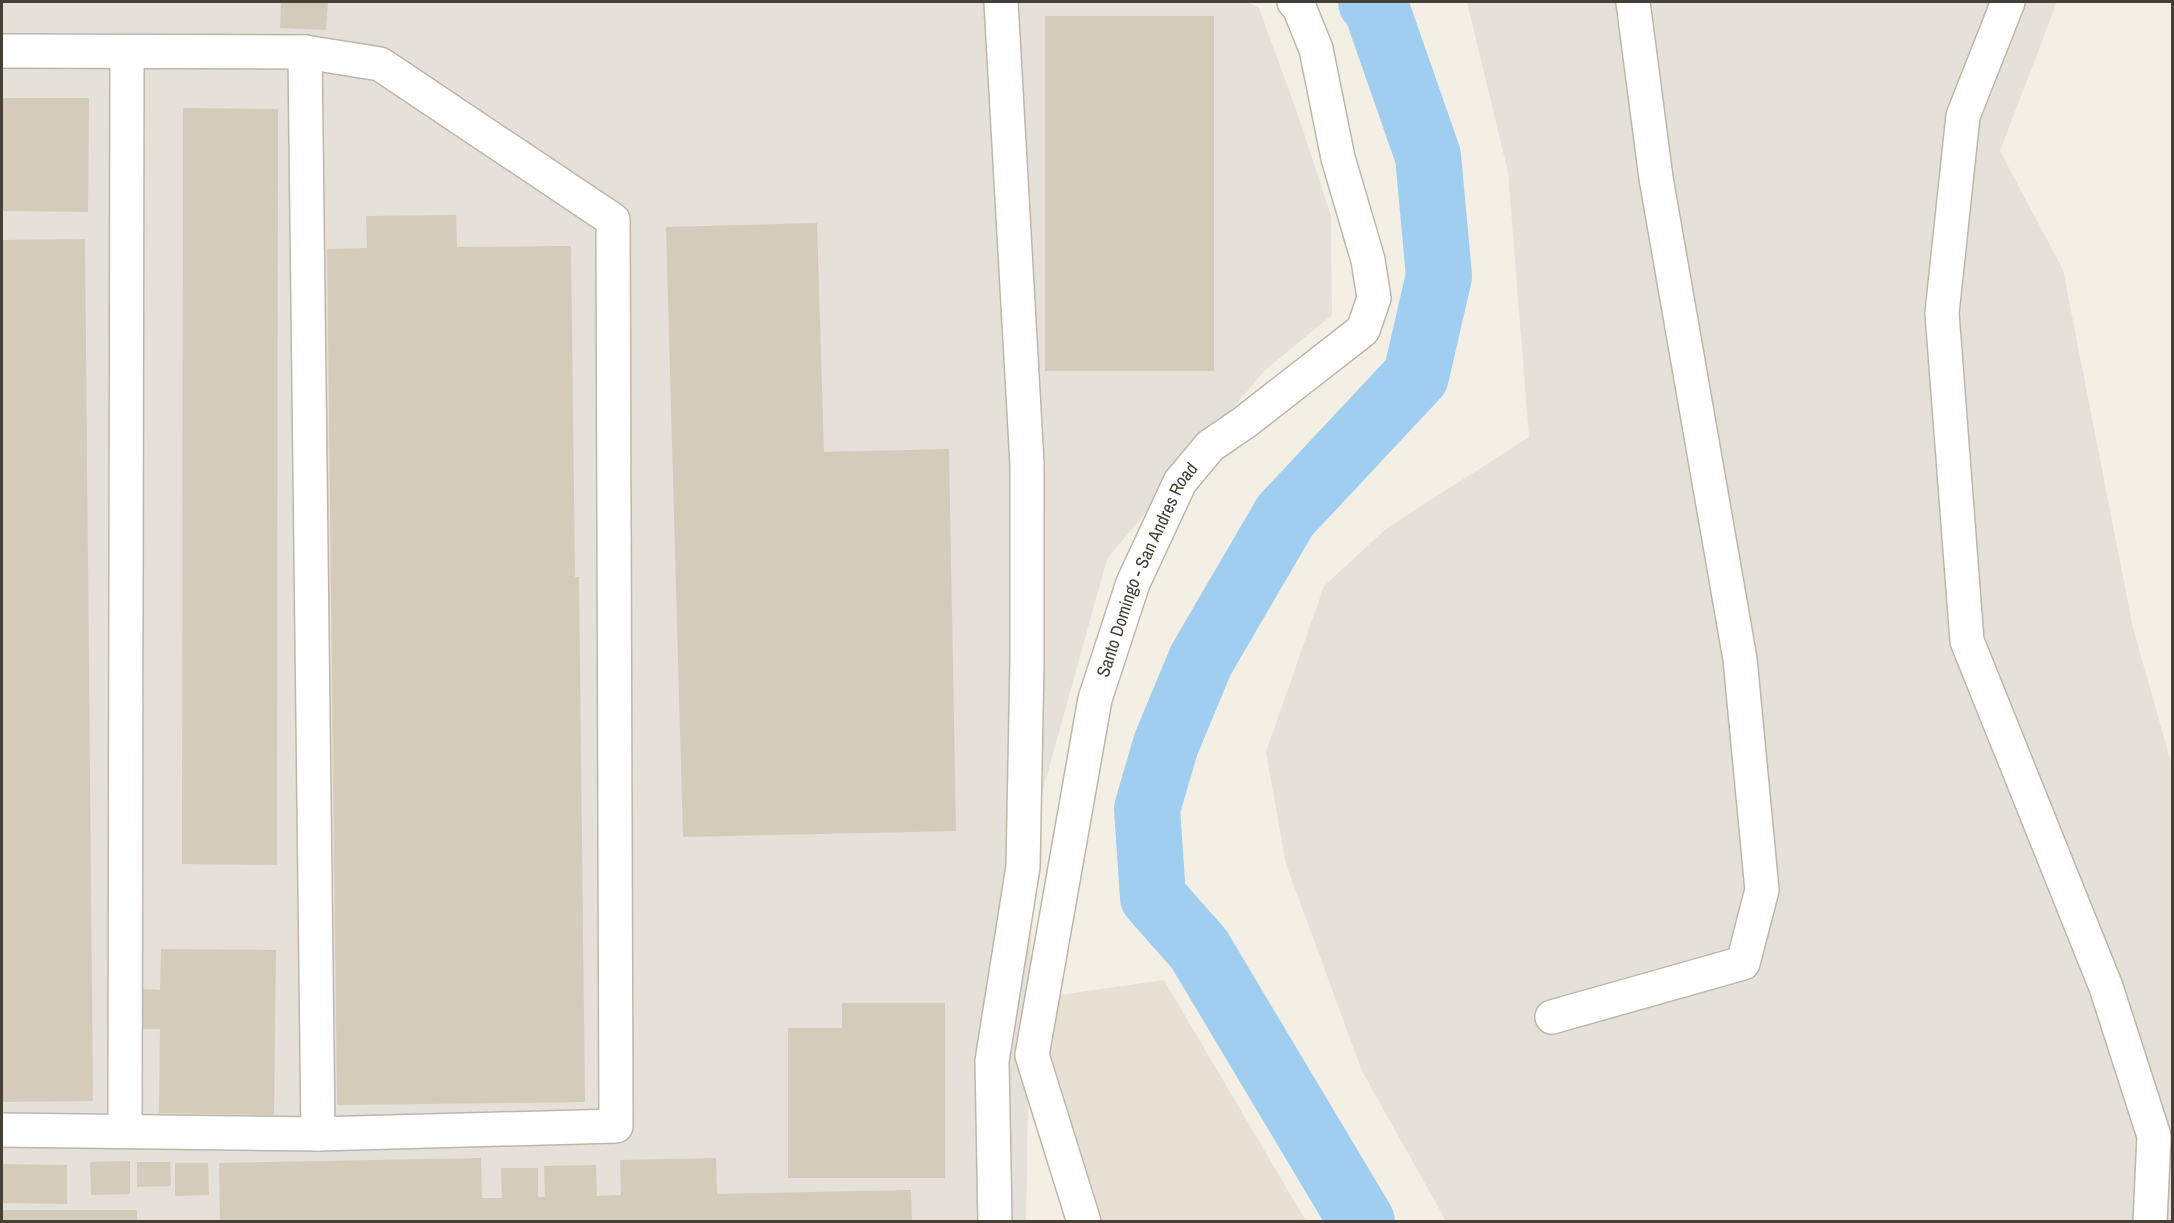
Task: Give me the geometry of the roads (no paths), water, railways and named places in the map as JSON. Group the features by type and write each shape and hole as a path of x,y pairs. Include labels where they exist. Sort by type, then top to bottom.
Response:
{"street":[{"path":"995,1221 992,1062 1023,867 1027,662 1027,464 1001,2"},
{"name":"Santo Domingo - San Andres Road","path":"1084,1221 1032,1055 1095,699 1133,583 1180,483 1210,446 1245,422 1363,330 1374,298 1368,260 1338,158 1316,49 1299,7 1294,2"},
{"path":"1552,1017 1743,963 1762,890 1740,659 1656,178 1634,2"},
{"path":"2008,2 1963,116 1942,313 1967,641 2106,987 2154,1136 2150,1221"},
{"path":"2,51 305,52 380,64 613,219 616,1126 318,1134 2,1130"},
{"path":"124,1130 127,52"},
{"path":"305,52 318,1134"}],"waterway":[{"path":"1362,1222 1199,949 1153,897 1147,809 1166,744 1201,660 1285,516 1416,376 1439,276 1428,156 1376,7 1371,2"}]}
